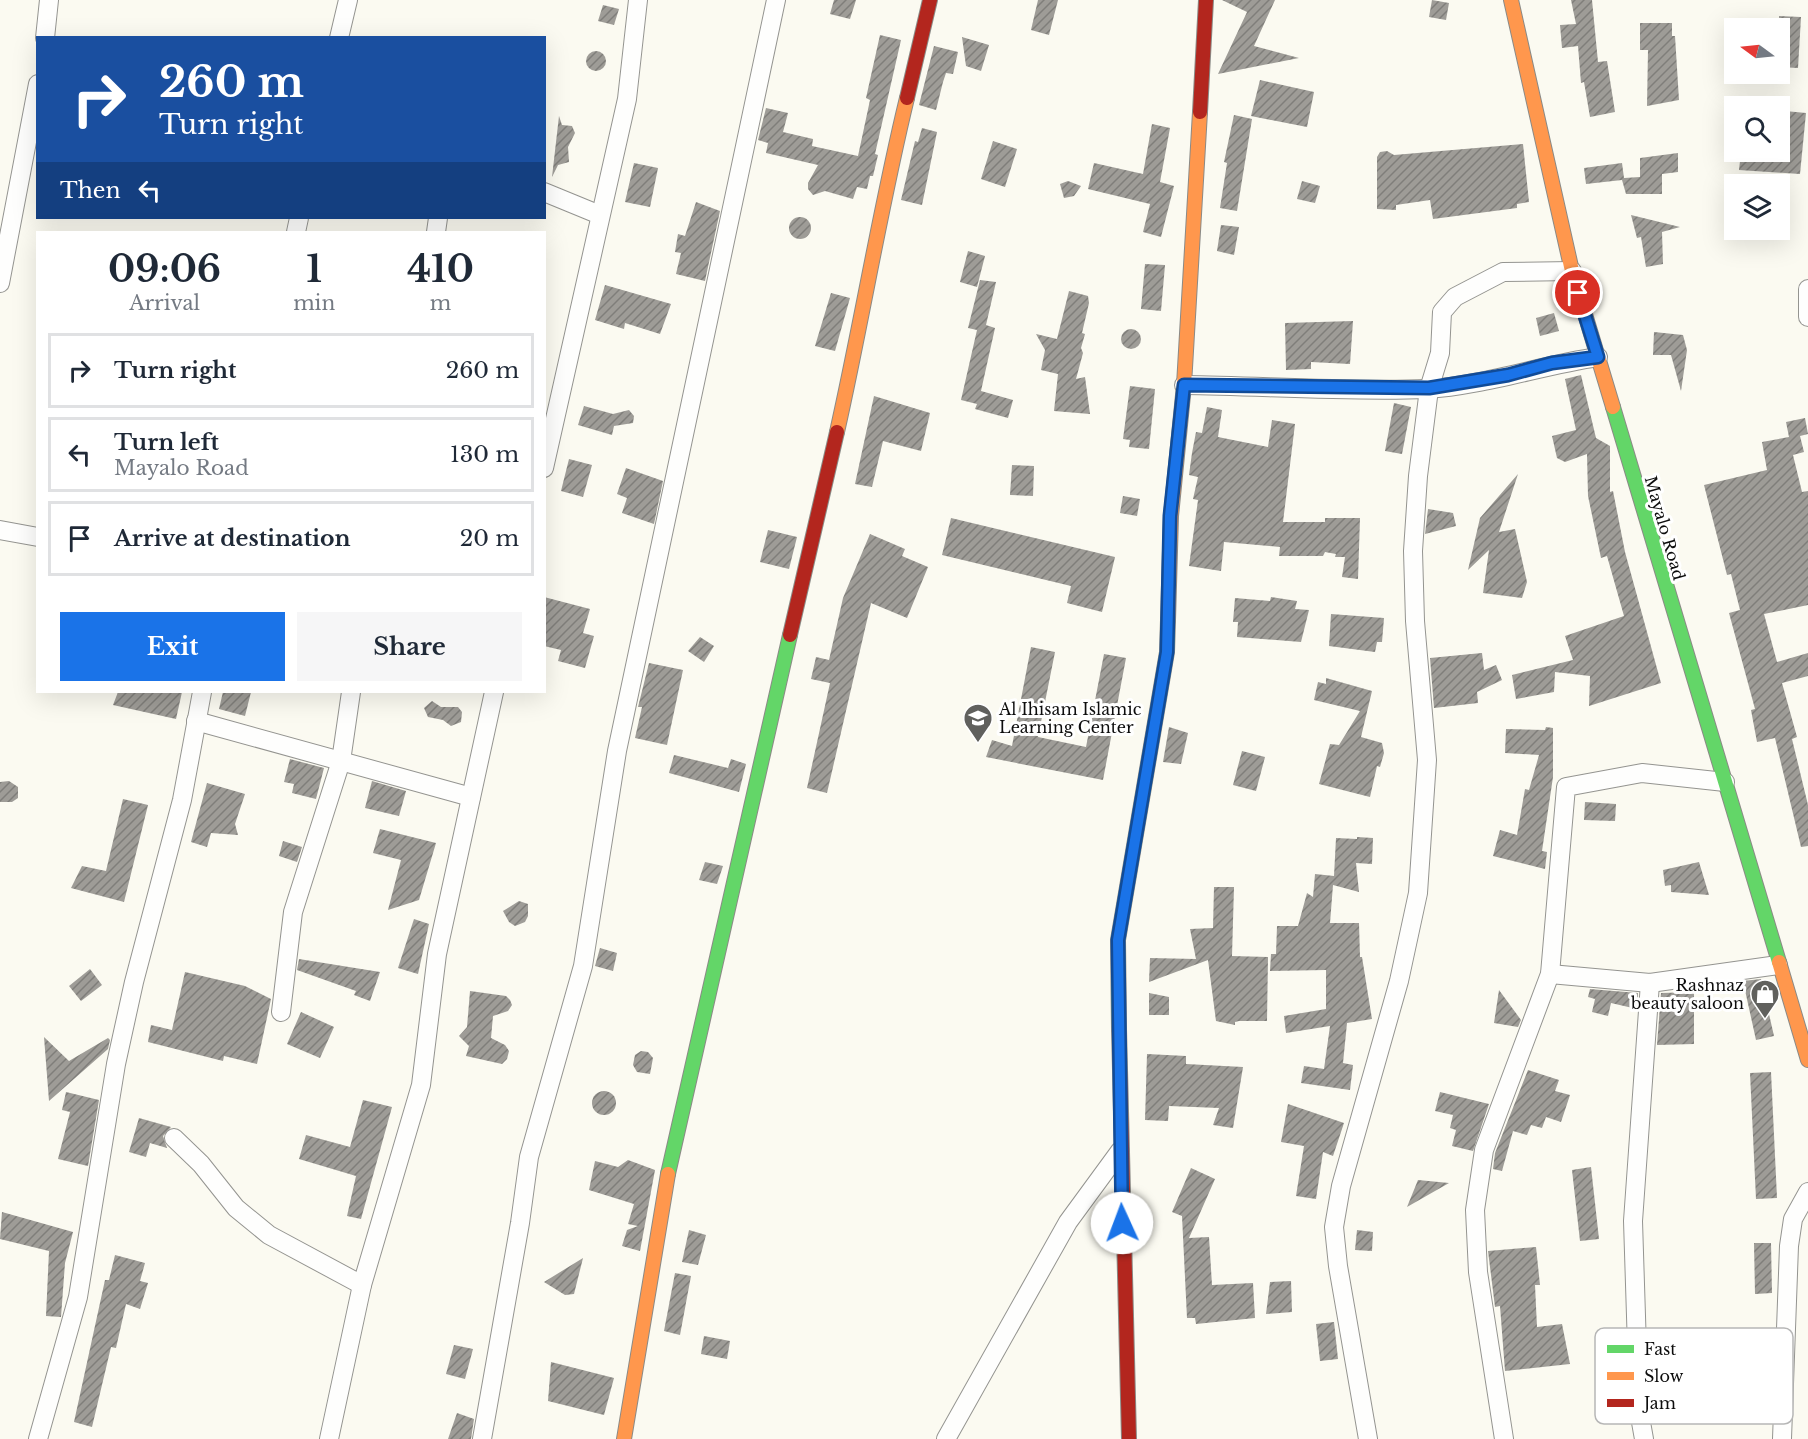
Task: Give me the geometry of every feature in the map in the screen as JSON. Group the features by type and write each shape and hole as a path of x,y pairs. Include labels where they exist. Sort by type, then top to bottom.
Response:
{"street":[{"path":"45,36 49,0"},
{"path":"339,36 348,0"},
{"path":"546,459 627,99 638,0"},
{"path":"482,1439 520,1223 529,1157 583,966 617,751 776,0"},
{"path":"624,1439 672,1147 835,442 870,278 884,192 930,0"},
{"path":"1129,1439 1120,1152 1118,940 1167,652 1170,516 1184,385 1206,0"},
{"name":"Mayalo Road","path":"1511,0 1572,271 1778,965 1795,1010 1808,1060"},
{"path":"0,283 36,94"},
{"path":"546,193 600,214"},
{"path":"1368,1439 1338,1266 1334,1227 1341,1186 1399,981 1418,893 1427,760 1415,621 1413,551 1418,476 1429,388 1440,353 1442,312 1455,297 1503,272 1572,271"},
{"path":"1808,289 1808,312"},
{"path":"1184,385 1429,388 1508,375 1552,363 1598,357"},
{"path":"0,530 36,537"},
{"path":"38,1439 78,1297 116,1064 134,982 182,800 202,693"},
{"path":"281,1012 293,912 341,761 351,693"},
{"path":"329,1439 362,1285 421,1085 437,954 494,693"},
{"path":"196,721 471,797"},
{"path":"1504,1439 1478,1272 1474,1210 1484,1150 1550,974 1566,787 1642,773 1725,782"},
{"path":"1550,974 1650,983 1778,965"},
{"path":"1636,1328 1633,1221 1650,983"},
{"path":"174,1138 201,1164 236,1208 269,1235 362,1285"},
{"path":"946,1439 1068,1222 1120,1152"},
{"path":"1786,1328 1789,1246 1793,1219 1808,1192"},
{"path":"1641,1424 1644,1439"},
{"path":"1782,1439 1783,1424"}],"building":[{"path":"834,0 856,0 850,19 830,14"},
{"path":"1038,0 1058,0 1049,35 1031,30"},
{"path":"1222,0 1275,0 1254,46 1299,58 1218,74 1247,12"},
{"path":"1432,0 1449,3 1446,20 1429,17"},
{"path":"1571,0 1592,0 1598,62 1607,61 1615,112 1590,117 1584,82 1581,83 1578,46 1562,48 1560,25 1576,24"},
{"path":"603,5 619,9 614,25 598,21"},
{"path":"1779,16 1801,17 1798,68 1790,68 1790,18 1779,18"},
{"path":"1640,23 1672,23 1672,36 1675,36 1679,100 1647,106 1648,50 1640,50"},
{"path":"880,35 901,40 875,154 878,155 873,176 870,176 867,189 857,187 853,199 825,191 813,195 808,189 808,183 818,165 766,153 768,143 758,140 766,108 788,113 783,132 813,139 812,146 858,156 870,100 866,98"},
{"path":"962,37 989,45 981,71 966,66"},
{"path":"934,46 958,52 953,74 946,73 936,110 919,105"},
{"path":"596,51 603,54 606,61 603,68 596,71 589,68 586,61 589,54"},
{"path":"1260,80 1314,92 1307,127 1251,116"},
{"path":"1790,111 1806,113 1800,174 1739,170 1740,162 1790,162"},
{"path":"1234,115 1252,119 1237,211 1220,208 1227,163 1224,162"},
{"path":"559,116 562,125 572,126 575,133 568,147 569,162 558,165 552,177"},
{"path":"1152,124 1170,128 1160,182 1174,186 1161,237 1143,232 1150,204 1088,189 1094,163 1143,174"},
{"path":"922,128 937,132 922,205 901,200 915,141 918,142"},
{"path":"993,141 1017,149 1005,187 981,179"},
{"path":"1523,144 1529,202 1517,204 1517,208 1433,219 1430,200 1396,205 1396,210 1377,209 1377,157 1380,152 1387,151 1394,155"},
{"path":"1678,153 1678,172 1662,174 1662,194 1626,194 1622,180 1586,184 1584,168 1622,163 1624,178 1640,177 1640,158"},
{"path":"634,163 658,168 650,207 625,202"},
{"path":"1068,181 1081,186 1074,196 1064,198 1060,184"},
{"path":"1302,181 1320,186 1315,203 1297,199"},
{"path":"696,202 720,211 705,281 676,274 681,253 675,252 678,234 685,236"},
{"path":"1631,215 1680,227 1662,232 1663,264 1646,267 1641,237 1637,238"},
{"path":"800,217 808,220 811,228 808,236 800,239 792,236 789,228 792,220"},
{"path":"1221,225 1239,227 1234,255 1217,251"},
{"path":"968,251 985,256 977,287 960,282"},
{"path":"1145,264 1165,265 1161,311 1141,309"},
{"path":"980,280 996,282 986,325 995,328 981,391 1013,400 1008,418 975,409 977,404 961,400 977,330 968,328"},
{"path":"605,285 671,304 660,334 625,323 624,329 595,320"},
{"path":"1069,291 1088,296 1089,303 1082,333 1085,334 1081,348 1083,353 1076,379 1085,377 1090,414 1054,411 1058,374 1041,370 1045,350 1036,334 1057,339"},
{"path":"831,293 850,298 835,351 815,346"},
{"path":"1554,313 1559,331 1540,336 1536,318"},
{"path":"1353,321 1350,364 1311,362 1311,369 1286,370 1285,323"},
{"path":"1131,329 1138,332 1141,339 1138,346 1131,349 1124,346 1121,339 1124,332"},
{"path":"1654,332 1683,335 1687,350 1681,391 1671,355 1653,355"},
{"path":"1581,375 1596,438 1610,446 1610,492 1613,491 1625,552 1661,683 1589,706 1590,676 1555,672 1554,692 1516,699 1512,675 1573,660 1565,636 1624,616 1607,556 1601,558 1588,496 1587,454 1565,462 1557,458 1552,436 1576,430 1565,379"},
{"path":"1130,386 1155,389 1149,449 1129,447 1130,440 1123,439"},
{"path":"874,396 930,413 921,451 883,441 872,487 855,484"},
{"path":"1394,403 1411,407 1402,454 1385,451"},
{"path":"584,406 613,414 629,410 634,416 633,423 614,426 612,435 578,425"},
{"path":"1207,407 1222,410 1218,437 1268,447 1272,420 1295,424 1283,522 1325,522 1325,518 1360,518 1358,579 1342,577 1345,557 1335,557 1336,554 1325,552 1323,556 1279,556 1280,547 1224,542 1221,571 1189,566 1198,500 1193,499 1198,477 1189,475 1196,432 1202,433"},
{"path":"1805,418 1808,434 1800,436 1804,452 1793,455 1802,492 1808,491 1808,605 1764,614 1777,662 1808,653 1808,676 1782,683 1797,737 1792,739 1808,805 1808,846 1801,847 1775,738 1757,742 1751,710 1755,709 1729,613 1740,610 1731,574 1727,575 1704,485 1767,470 1762,442 1789,437 1786,422"},
{"path":"569,459 592,465 583,497 561,491"},
{"path":"1012,465 1034,466 1033,496 1010,495"},
{"path":"626,468 663,481 654,524 622,513 627,498 617,494"},
{"path":"1518,474 1499,532 1515,529 1527,582 1522,598 1483,593 1489,550 1468,570 1480,518"},
{"path":"1123,496 1140,499 1137,516 1120,513"},
{"path":"1428,509 1453,513 1456,526 1425,534"},
{"path":"951,518 1115,557 1102,612 1067,603 1071,586 942,555"},
{"path":"768,530 797,537 789,569 760,562"},
{"path":"870,534 905,549 902,556 928,567 907,618 871,603 827,793 807,788 830,683 811,679 816,657 829,660 843,598"},
{"path":"1271,597 1297,601 1295,609 1309,610 1301,642 1237,637 1238,622 1233,622 1235,598 1270,601"},
{"path":"546,598 590,609 583,633 594,636 585,668 558,661 561,650 546,646"},
{"path":"1331,614 1384,618 1382,642 1377,642 1375,652 1329,646"},
{"path":"700,637 714,646 704,662 688,651"},
{"path":"1031,647 1055,652 1038,737 1086,747 1104,654 1126,658 1103,780 986,757 992,740 1012,746"},
{"path":"1482,653 1484,670 1496,665 1502,680 1477,692 1478,703 1434,708 1430,658"},
{"path":"649,663 683,670 667,745 635,738 642,707 638,707"},
{"path":"1326,678 1372,691 1361,737 1382,743 1384,753 1380,767 1377,766 1370,797 1319,784 1330,744 1339,745 1360,711 1314,700 1318,682 1326,684"},
{"path":"118,693 182,693 176,719 113,705"},
{"path":"223,693 251,693 245,716 219,709"},
{"path":"432,701 441,707 458,707 462,712 461,722 451,726 443,720 428,717 424,708"},
{"path":"1169,727 1188,733 1181,764 1163,762"},
{"path":"1546,727 1553,728 1553,777 1542,851 1547,852 1545,869 1493,856 1500,830 1517,835 1525,789 1529,790 1539,755 1505,753 1506,729 1545,730"},
{"path":"1242,751 1265,757 1256,791 1233,785"},
{"path":"674,755 728,768 731,759 746,764 739,792 669,773"},
{"path":"290,759 324,768 316,799 292,793 294,784 284,782"},
{"path":"9,781 18,787 18,798 12,802 0,802 0,782"},
{"path":"372,781 406,791 399,816 365,808"},
{"path":"207,783 245,794 235,824 238,835 211,833 207,847 191,842"},
{"path":"123,799 148,805 124,902 71,888 82,866 106,871"},
{"path":"1585,802 1616,804 1615,821 1584,820"},
{"path":"380,829 436,843 419,900 388,910 401,860 373,853"},
{"path":"1357,837 1373,838 1372,864 1356,863 1359,892 1333,885 1330,923 1359,923 1360,957 1362,957 1372,1019 1347,1023 1343,1063 1353,1065 1350,1090 1301,1083 1304,1066 1324,1069 1330,1026 1286,1033 1284,1016 1326,1009 1326,970 1270,971 1271,954 1276,954 1277,926 1298,926 1307,893 1313,897 1315,874 1334,876 1336,838 1357,839"},
{"path":"283,841 302,847 297,862 279,856"},
{"path":"705,862 723,866 717,884 699,880"},
{"path":"1699,862 1709,895 1671,892 1671,885 1665,886 1663,870"},
{"path":"1214,887 1234,887 1232,956 1268,957 1267,1021 1239,1021 1235,1022 1235,1025 1216,1021 1208,960 1149,982 1150,958 1196,959 1190,929 1213,928"},
{"path":"519,901 528,904 528,916 525,922 515,926 509,922 503,911"},
{"path":"414,919 429,924 418,974 398,968"},
{"path":"600,948 617,953 613,971 595,966"},
{"path":"299,959 380,972 370,1001 354,995 356,991 297,970"},
{"path":"90,969 102,985 81,1001 69,986"},
{"path":"185,972 245,986 271,999 257,1064 224,1056 223,1061 148,1042 151,1025 172,1030"},
{"path":"1761,979 1774,1036 1756,1040 1743,981"},
{"path":"1590,989 1638,993 1637,1009 1611,1003 1608,1016 1592,1012 1595,999 1588,997"},
{"path":"1499,990 1521,1020 1518,1027 1494,1023"},
{"path":"470,991 506,996 510,1000 512,1005 508,1011 493,1016 491,1038 505,1045 509,1051 507,1059 502,1064 466,1056 469,1046 459,1036 467,1027"},
{"path":"1694,992 1694,1044 1657,1045 1661,993"},
{"path":"1149,993 1169,997 1169,1015 1149,1015"},
{"path":"301,1012 334,1027 320,1058 287,1044"},
{"path":"44,1037 69,1061 108,1038 110,1040 108,1049 49,1101"},
{"path":"641,1051 648,1052 653,1058 650,1074 637,1072 633,1065 635,1055"},
{"path":"1147,1054 1186,1056 1186,1064 1243,1067 1233,1128 1213,1125 1219,1108 1169,1106 1168,1121 1145,1120"},
{"path":"1528,1070 1559,1080 1555,1091 1570,1095 1561,1122 1546,1117 1542,1128 1531,1125 1527,1135 1513,1131 1502,1171 1493,1169 1495,1153"},
{"path":"1771,1072 1777,1198 1756,1199 1750,1073"},
{"path":"604,1091 609,1092 615,1098 615,1108 609,1114 604,1115 599,1114 593,1108 592,1103 593,1098 599,1092"},
{"path":"66,1092 99,1100 88,1166 58,1159 70,1112 62,1110"},
{"path":"1440,1092 1489,1104 1473,1151 1452,1146 1456,1130 1450,1128 1453,1115 1435,1111"},
{"path":"363,1100 392,1107 361,1219 347,1216 356,1176 299,1159 306,1135 350,1147"},
{"path":"1288,1104 1344,1123 1333,1156 1323,1152 1316,1199 1296,1196 1304,1146 1281,1142"},
{"path":"139,1118 171,1127 163,1136 167,1148 150,1143 146,1157 129,1152"},
{"path":"628,1160 655,1170 640,1251 622,1246 627,1230 638,1226 628,1224 634,1204 589,1190 595,1161 618,1167"},
{"path":"1591,1167 1599,1239 1580,1241 1572,1170"},
{"path":"1191,1168 1215,1179 1189,1238 1209,1237 1212,1285 1253,1283 1255,1318 1196,1324 1195,1318 1187,1318 1182,1216 1172,1212"},
{"path":"1418,1180 1449,1183 1407,1207"},
{"path":"2,1212 73,1232 65,1263 61,1317 46,1316 49,1251 0,1239"},
{"path":"689,1230 706,1235 698,1265 682,1262"},
{"path":"1357,1230 1373,1232 1372,1251 1355,1250"},
{"path":"1754,1243 1771,1243 1772,1293 1755,1294"},
{"path":"1536,1247 1540,1285 1535,1285 1537,1327 1562,1324 1570,1364 1505,1371 1500,1306 1495,1307 1488,1251"},
{"path":"115,1255 145,1263 140,1281 148,1283 140,1309 126,1304 116,1348 111,1347 92,1427 74,1422 105,1280 109,1280"},
{"path":"583,1258 574,1294 565,1295 544,1282"},
{"path":"675,1273 691,1276 680,1335 664,1331"},
{"path":"1291,1281 1292,1312 1266,1314 1270,1282"},
{"path":"1334,1322 1338,1359 1320,1361 1316,1324"},
{"path":"704,1336 730,1341 727,1359 701,1354"},
{"path":"454,1345 473,1349 465,1379 446,1374"},
{"path":"551,1362 614,1378 604,1415 548,1401"},
{"path":"457,1413 474,1419 471,1439 448,1439"}],"traffic: fast":[{"path":"1613,407 1779,962"},
{"path":"1119,1029 1118,940 1167,652 1168,620"},
{"path":"668,1174 790,635"}],"traffic: slow":[{"path":"1511,0 1572,271 1613,407"},
{"path":"837,432 907,98"},
{"path":"1168,620 1171,516 1184,385 1200,112"},
{"path":"1779,962 1808,1060"},
{"path":"624,1439 668,1174"}],"traffic: jam":[{"path":"907,98 930,0"},
{"path":"1200,112 1206,0"},
{"path":"790,635 837,432"},
{"path":"1119,1029 1129,1439"}],"place":[{"name":"Al Ihisam Islamic Learning Center","path":"978,744"},
{"name":"Rashnaz beauty saloon","path":"1765,1020"}],"route":[{"path":"1122,1223 1118,940 1167,652 1170,516 1184,385 1429,388 1508,375 1552,363 1598,357 1578,293"}]}
